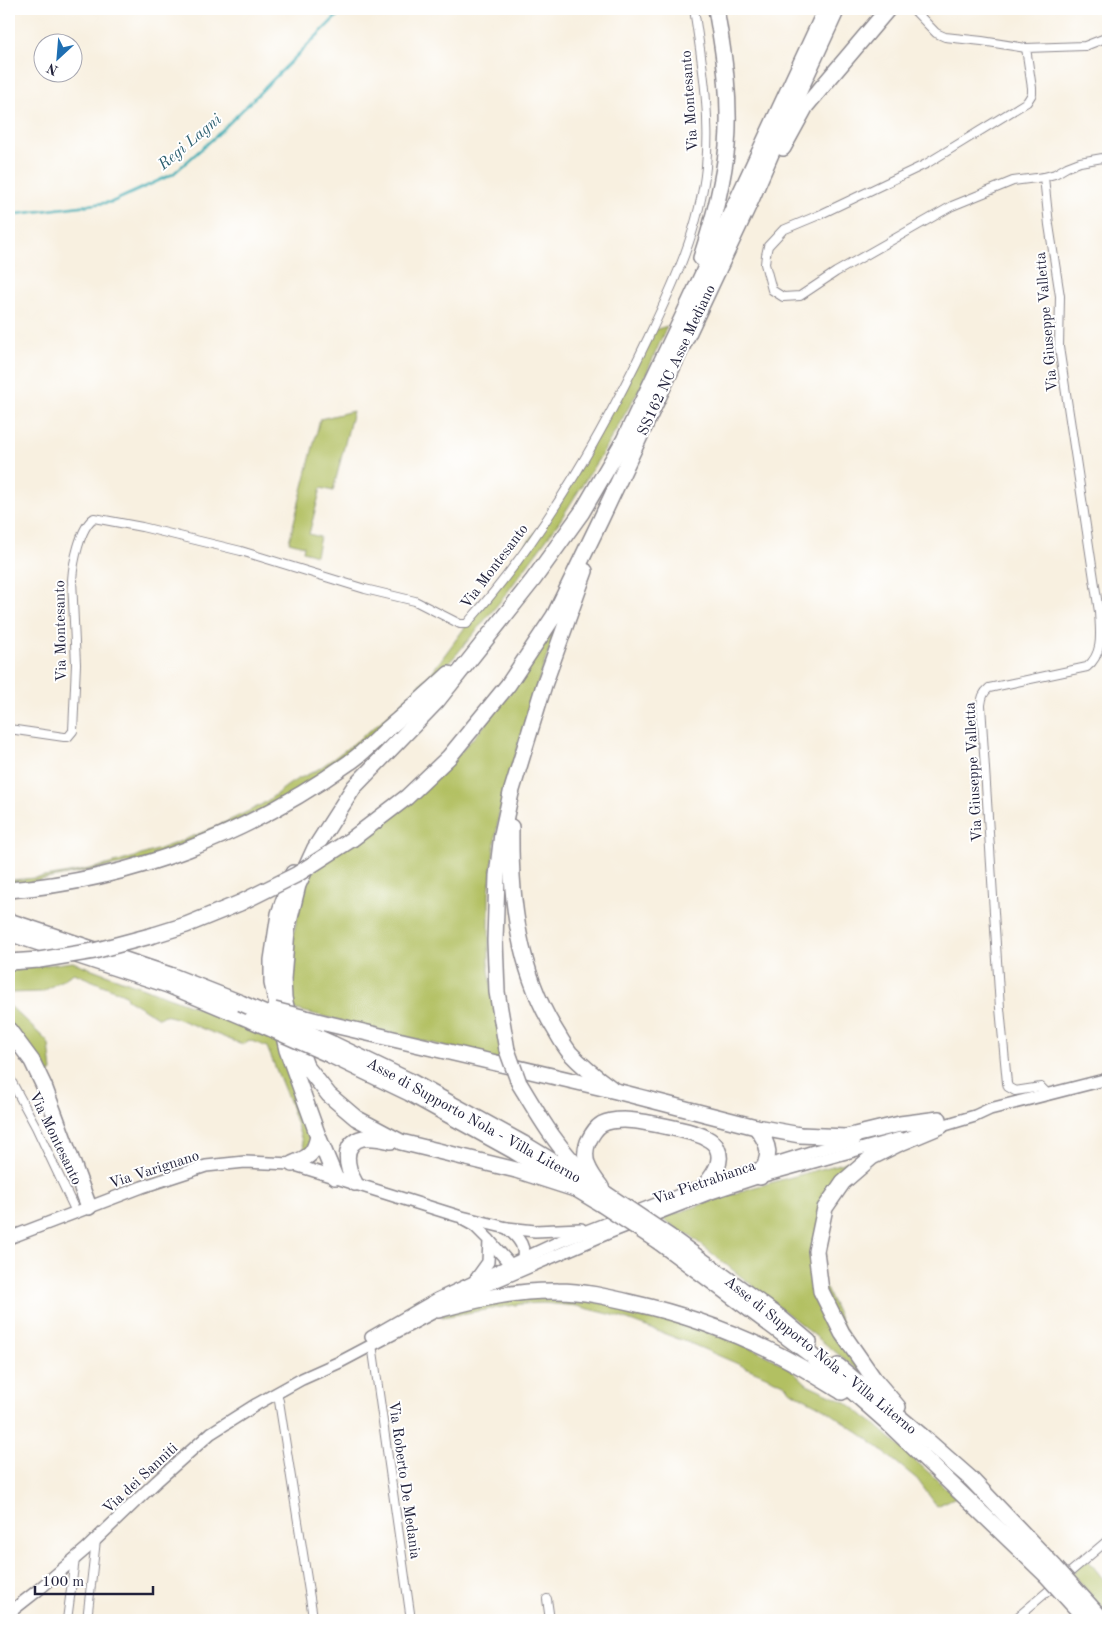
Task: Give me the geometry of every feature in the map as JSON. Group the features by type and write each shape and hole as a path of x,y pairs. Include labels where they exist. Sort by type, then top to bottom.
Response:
{"highway":[{"path":"684,314 714,218 727,146 726,76 716,9"},
{"path":"335,1177 287,1050 272,983 272,960 279,914 294,869 329,813 437,701 533,580 582,512 624,440 826,9"},
{"path":"751,200 837,9"},
{"path":"751,200 770,172 806,106 888,9"},
{"name":"SS162 NC Asse Mediano","path":"601,519 751,200"},
{"path":"601,519 592,553 544,685 511,793 502,834 497,876 495,942 497,992 507,1050 520,1083 544,1124 571,1161 603,1199"},
{"path":"9,962 39,960 94,951 186,925 296,875 352,839 406,797 449,757 508,686 554,616 601,519"},
{"path":"9,890 47,887 84,880 160,860 210,842 286,803 351,761 480,646"},
{"path":"354,787 315,848 298,885 287,930 283,979 284,998 289,1020 306,1066 328,1095 356,1118 401,1142"},
{"path":"511,793 510,859 514,912 529,976 547,1017 569,1052 590,1073 616,1091"},
{"name":"Asse di Supporto Nola - Villa Literno","path":"9,921 170,975 241,1003 332,1050 514,1151 575,1188 603,1199"},
{"name":"Asse di Supporto Nola - Villa Literno","path":"9,933 168,986 408,1080 516,1140 778,1316 929,1442 970,1479 996,1505 1050,1571 1070,1592 1103,1620"},
{"path":"241,1003 269,1008 325,1024 616,1091 756,1127 800,1135 846,1137 900,1124 940,1122"},
{"path":"9,1030 32,1061 44,1086 83,1209"},
{"path":"603,1199 588,1169 585,1151 591,1135 601,1124 618,1120 663,1126 704,1136 717,1149 719,1157 718,1166 713,1177 705,1185"},
{"path":"929,1442 874,1379 842,1333 821,1291 816,1251 826,1208 843,1182 872,1157 940,1122"},
{"path":"756,1127 766,1140 768,1149 763,1172"},
{"path":"292,1164 310,1155 318,1136"},
{"path":"356,1183 348,1172 346,1159 348,1150 354,1142 364,1138 401,1142 516,1170 575,1188"},
{"name":"Asse di Supporto Nola - Villa Literno","path":"664,1240 811,1355 888,1423 983,1514 1050,1571"},
{"path":"438,1310 515,1293 559,1291 602,1295 658,1308 700,1322 779,1356 851,1397 888,1423"},
{"name":"Asse di Supporto Nola - Villa Literno","path":"1070,1592 1087,1620"}],"main road":[{"name":"Via Pietrabianca","path":"523,1258 593,1228 705,1185 763,1172 940,1122 975,1116 990,1109 1108,1079"},
{"name":"Via Varignano","path":"9,1238 83,1209 206,1166 245,1162 292,1164 458,1216 507,1228 535,1231 593,1228"},
{"name":"Via Pietrabianca","path":"474,1281 659,1213 763,1172"},
{"name":"Via Varignano","path":"458,1216 475,1226 514,1267"},
{"path":"507,1228 519,1238 523,1247 523,1258 514,1267"},
{"path":"474,1281 488,1262 489,1240"},
{"name":"Via Pietrabianca","path":"438,1310 514,1267"},
{"name":"Via dei Sanniti","path":"302,1379 316,1368 359,1343 437,1299 474,1281"},
{"name":"Via dei Sanniti","path":"9,1613 75,1559 150,1487 205,1438 232,1419 276,1393 340,1362 438,1310"}],"street":[{"name":"Via Montesanto","path":"9,729 64,737 68,737 73,731 76,664 72,574 80,542 88,524 94,518 142,527 241,551 365,589 415,601 460,624 469,622 525,551 595,442 629,376 681,266 699,203 706,168 707,149 705,91 694,9"},
{"path":"913,9 936,32 945,37 1026,48 1085,46 1108,37"},
{"path":"1026,48 1032,88 1030,98 926,164 783,230 768,246 766,255 765,264 772,290 783,296 800,296 852,263 952,206 1013,181 1044,177 1055,174 1067,166 1108,157"},
{"name":"Via Giuseppe Valletta","path":"1044,177 1060,296 1059,347 1099,612 1100,643 1098,654 1087,667 989,688 982,698 981,705 1000,1008 1007,1083 1008,1087 1015,1091 1041,1088 1046,1091 1047,1096"},
{"name":"Via Montesanto","path":"9,1077 83,1209"},
{"name":"Via Roberto De Medania","path":"372,1344 411,1620"},
{"path":"276,1393 280,1401 313,1617 331,1620"},
{"path":"87,1620 96,1540"},
{"path":"1014,1620 1108,1540"},
{"path":"67,1620 75,1559"},
{"path":"547,1599 550,1620"}],"green space":[{"path":"667,326 641,386 603,452 559,522 503,598 456,655 421,693 349,756 278,803 149,859 9,886 9,880 73,872 104,865 136,857 197,835 260,805 291,783 320,768 379,723 432,672 570,485 654,330"},
{"path":"353,411 333,491 321,488 309,534 320,537 316,555 303,551 304,546 289,542 320,419"},
{"path":"558,624 528,711 499,814 494,849 489,893 489,970 505,1061 289,1008 287,961 307,876 447,767 484,726 509,694"},
{"path":"73,962 209,1012 276,1040 312,1135 306,1153 289,1101 267,1047 249,1040 244,1044 236,1042 173,1017 164,1015 159,1018 127,999 126,995 74,973 42,992 9,993 9,969"},
{"path":"9,1005 47,1041 52,1071 50,1073 45,1074 9,1026"},
{"path":"858,1159 849,1167 810,1255 868,1378 689,1235 686,1235 662,1218 751,1188"},
{"path":"563,1297 644,1310 754,1349 791,1369 807,1384 846,1402 878,1427 956,1497 937,1506 917,1479 865,1437 825,1409 791,1391 784,1384 692,1344 617,1316 577,1306 543,1303 521,1304 442,1317 443,1314 518,1298"},
{"path":"1088,1560 1108,1585 1108,1615 1072,1573"}],"waterway":[{"name":"Regi Lagni","path":"9,215 112,202 173,174 215,137 344,9"}]}
